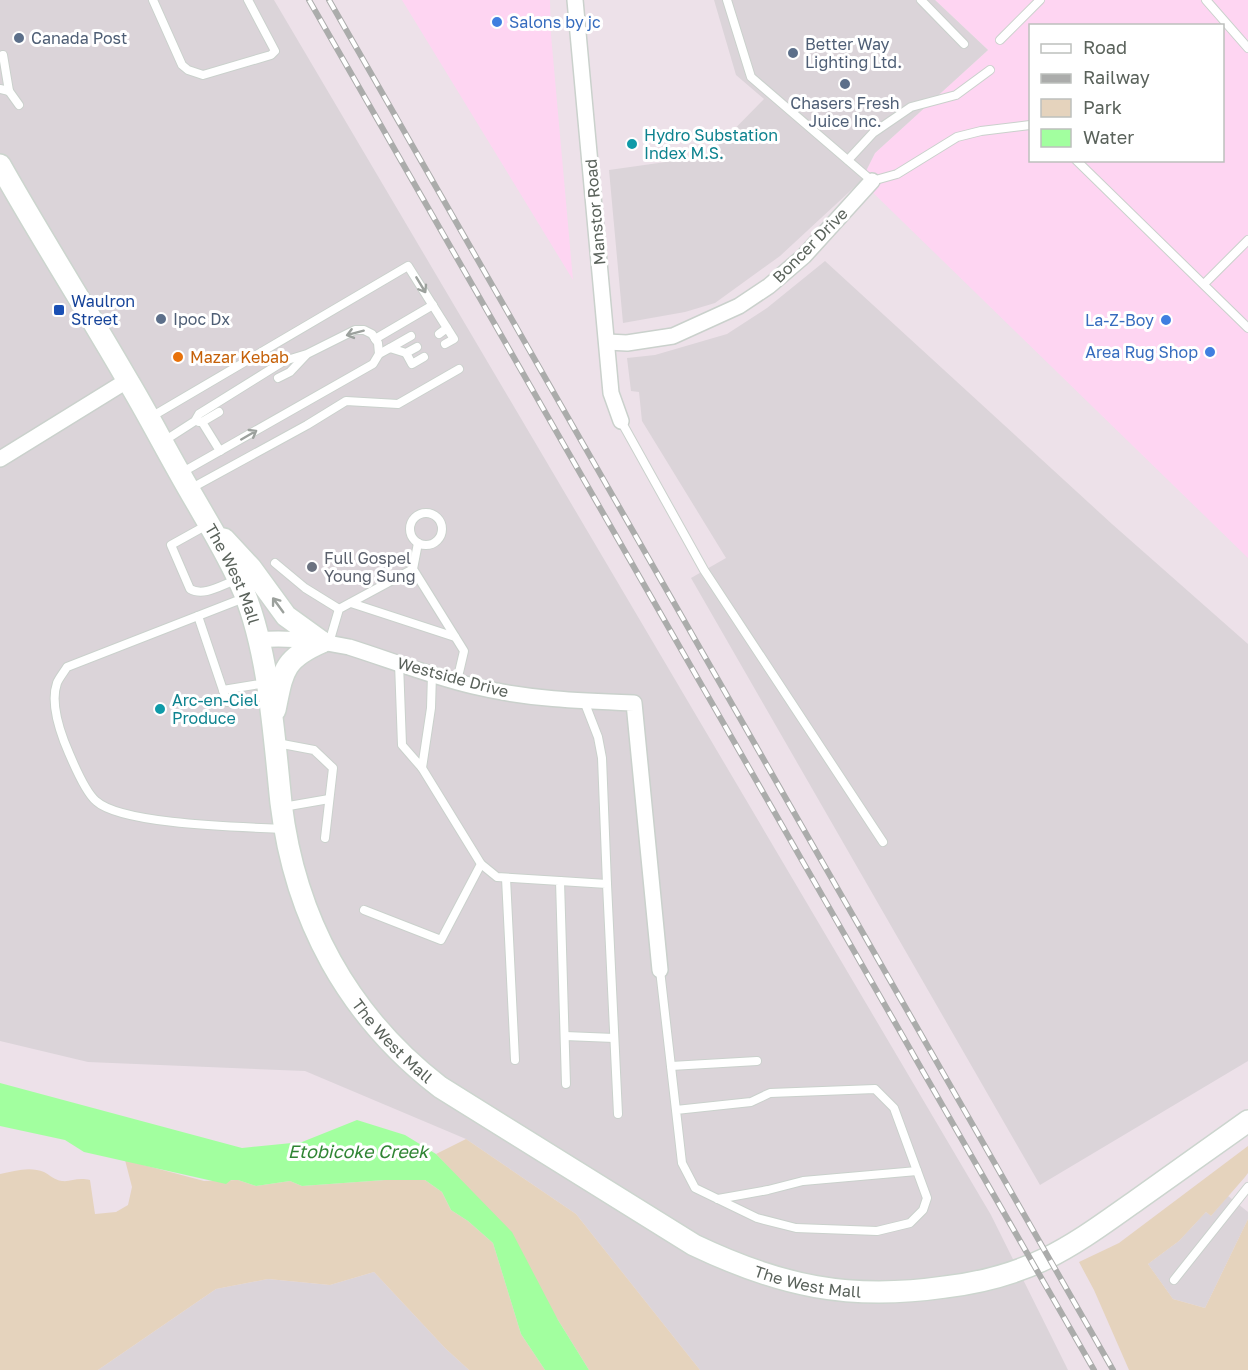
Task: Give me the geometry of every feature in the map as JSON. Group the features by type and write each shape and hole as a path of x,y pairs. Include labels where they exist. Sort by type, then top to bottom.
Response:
{"main road":[{"name":"The West Mall","path":"0,165 128,380 207,521 241,588 258,640 274,732 285,829 293,870 308,915 330,961 353,999 383,1036 408,1061 440,1087 693,1245 736,1265 790,1282 838,1291 868,1293 913,1292 963,1285 1044,1260 1084,1238 1248,1120"},
{"path":"207,521 251,568 286,616 326,642"},
{"path":"274,732 282,675 290,660 308,648 326,642"}],"street":[{"name":"Manstor Road","path":"575,0 611,393 621,422"},
{"name":"Boncer Drive","path":"608,342 627,343 673,336 739,306 769,286 804,256 872,181"},
{"path":"0,459 128,380"},
{"name":"Westside Drive","path":"258,640 274,638 326,642 457,681 515,694 551,700 634,703 660,970"}],"lane":[{"path":"153,0 182,65 188,70 203,75 270,55 275,51 248,0"},
{"path":"727,0 751,77 872,181 897,174 957,137 1029,124"},
{"path":"921,0 964,44"},
{"path":"1000,40 1040,0"},
{"path":"1206,0 1248,48"},
{"path":"3,56 9,91 19,105"},
{"path":"848,160 873,133 911,107 956,95 990,70"},
{"path":"0,89 9,91"},
{"path":"1078,162 1248,328"},
{"path":"1204,284 1248,240"},
{"path":"149,418 408,266 454,339 445,344"},
{"path":"375,339 433,305"},
{"path":"433,323 441,318"},
{"path":"439,334 447,328"},
{"path":"220,451 199,422 199,414 284,361 307,354 355,330 364,330 372,334 379,354"},
{"path":"184,482 220,451 373,364 379,354 411,336"},
{"path":"406,353 417,346"},
{"path":"390,348 406,353 412,364 424,357"},
{"path":"278,378 290,372 307,354"},
{"path":"184,482 307,425 346,401 398,404 459,369"},
{"path":"162,442 219,412"},
{"path":"621,422 704,570 884,842"},
{"path":"418,543 433,544 441,537 441,521 433,514 422,513 413,519 411,535 418,543 414,569 464,651 457,681"},
{"path":"207,521 171,545 190,589 204,592 241,588"},
{"path":"275,563 305,588 339,609"},
{"path":"326,642 339,609 414,569"},
{"path":"241,588 198,616 67,668 57,683 59,726 74,766 96,801 124,815 219,827 285,829"},
{"path":"351,603 455,636"},
{"path":"198,616 227,702"},
{"path":"399,663 402,745 422,768 481,864 497,877 606,885"},
{"path":"422,768 431,708 432,674"},
{"path":"223,690 266,683"},
{"path":"584,701 598,736 602,758 618,1114"},
{"path":"274,732 314,750 333,768 325,837"},
{"path":"282,808 329,799"},
{"path":"364,910 441,940 481,864"},
{"path":"506,878 515,1060"},
{"path":"560,881 566,1084"},
{"path":"660,970 682,1163 695,1188 757,1218 796,1228 877,1231 910,1223 923,1210 927,1198 894,1108 875,1089 770,1093 751,1102 676,1110"},
{"path":"565,1036 614,1038"},
{"path":"671,1066 757,1061"},
{"path":"717,1199 803,1181 917,1171"},
{"path":"1174,1280 1248,1187"}],"shaded area":[{"path":"0,0 274,0 991,1215 1068,1370 700,1370 576,1214 466,1139 305,1071 88,1062 0,1041"},
{"path":"402,0 550,0 551,35 573,280"},
{"path":"714,0 935,0 988,50 875,153 861,181 780,256 715,303 685,312 623,323 609,170 708,156 764,99 736,75"},
{"path":"935,0 1248,0 1248,558 861,181 875,153 988,50"},
{"path":"825,261 1112,524 1248,644 1248,1061 1040,1185 691,578 726,558 642,421 639,392 631,391 627,358 655,355 727,334 767,308"},
{"path":"1228,1196 1248,1212 1248,1219 1205,1308 1173,1299 1148,1264 1179,1241 1206,1212 1211,1216"},
{"path":"374,1272 445,1348 469,1370 98,1370 216,1289 268,1279 330,1285"}],"green space":[{"path":"466,1139 576,1214 700,1370 589,1370 558,1320 464,1184 436,1154"},
{"path":"1248,1146 1248,1173 1245,1177 1211,1216 1206,1212 1179,1241 1148,1264 1173,1299 1205,1308 1248,1219 1248,1370 1129,1370 1094,1290 1079,1262 1119,1243"},
{"path":"125,1160 204,1181 238,1180 256,1186 290,1181 302,1186 385,1180 425,1180 442,1192 451,1210 468,1221 493,1243 521,1334 545,1370 469,1370 445,1348 374,1272 330,1285 268,1279 216,1289 98,1370 0,1370 0,1174 33,1169 62,1181 90,1180 95,1214 116,1212 128,1205 132,1187"}],"water":[{"name":"Etobicoke Creek","path":"0,1083 242,1148 302,1142 357,1120 405,1135 436,1154 512,1232 558,1320 589,1370 545,1370 521,1334 493,1243 468,1221 451,1210 442,1192 425,1180 385,1180 302,1186 290,1181 256,1186 231,1180 226,1184 84,1152 65,1140 0,1126"}],"railway":[{"path":"309,0 1094,1370"},
{"path":"329,0 1113,1370"}],"place":[{"name":"Salons by jc","path":"497,22"},
{"name":"Canada Post","path":"19,38"},
{"name":"Better Way Lighting Ltd.","path":"793,53"},
{"name":"Chasers Fresh Juice Inc.","path":"845,84"},
{"name":"Hydro Substation Index M.S.","path":"632,144"},
{"name":"Waulron Street","path":"59,310"},
{"name":"Ipoc Dx","path":"161,319"},
{"name":"La-Z-Boy","path":"1166,320"},
{"name":"Area Rug Shop","path":"1210,352"},
{"name":"Mazar Kebab","path":"178,357"},
{"name":"Full Gospel Young Sung","path":"312,567"},
{"name":"Arc-en-Ciel Produce","path":"160,709"}]}
